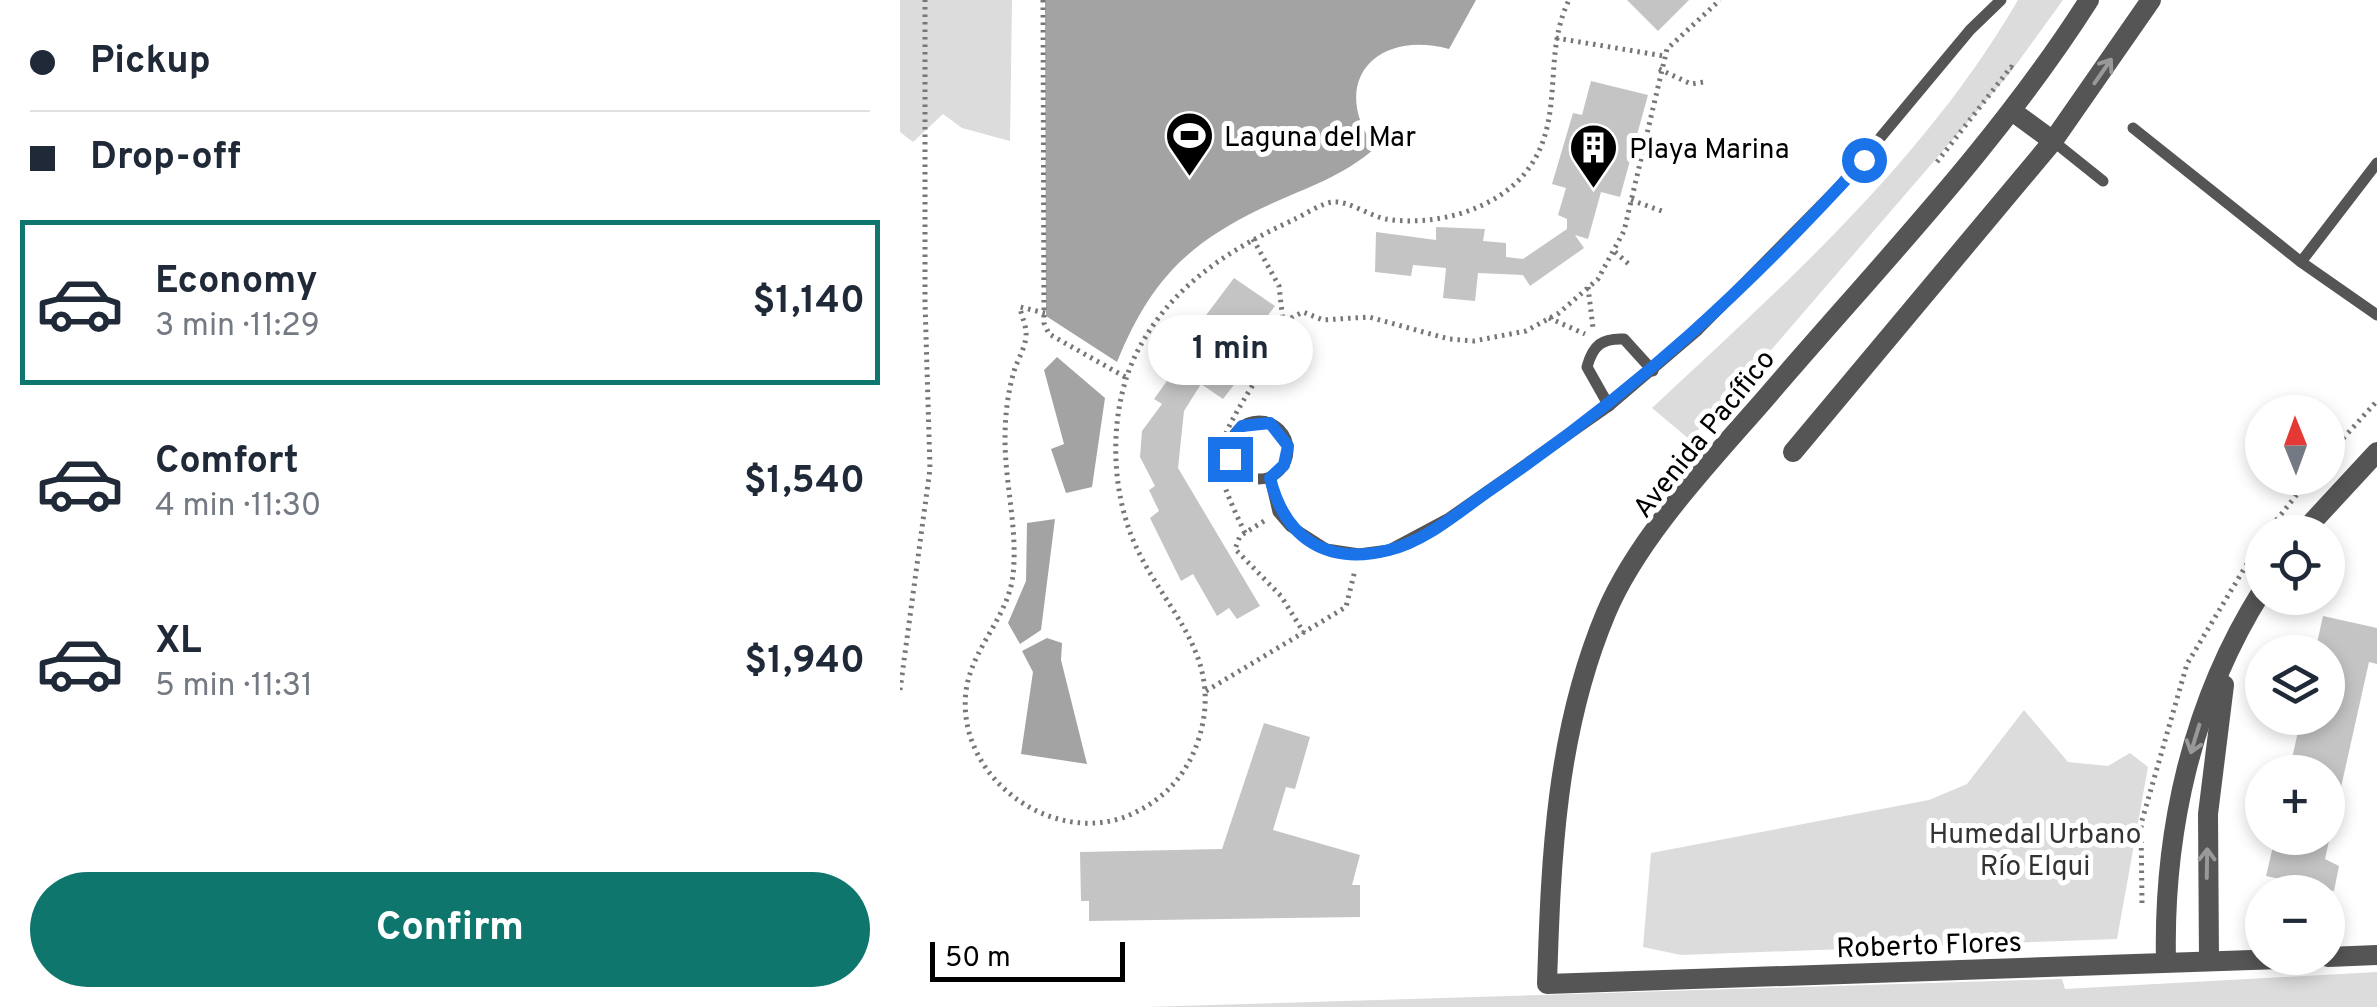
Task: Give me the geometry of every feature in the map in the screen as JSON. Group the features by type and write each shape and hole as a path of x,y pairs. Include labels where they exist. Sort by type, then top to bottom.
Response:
{"street":[{"name":"Avenida Pacífico","path":"1547,984 1558,788 1573,707 1608,610 1694,482 2012,111 2088,0"},
{"path":"1793,452 2053,141 2151,0"},
{"path":"2012,111 2053,141"},
{"path":"2319,515 2377,452"},
{"path":"2166,962 2167,884 2178,805 2199,725 2230,648 2249,615"},
{"path":"2209,961 2208,814 2230,648"},
{"path":"2345,957 2377,956"},
{"name":"Roberto Flores","path":"1547,984 2245,960"}],"lane":[{"path":"1270,478 1278,512 1315,544 1359,554 1389,550 1417,538 1609,406 1653,371 1748,283 1840,186 1970,30 1994,12 2001,0"},
{"path":"2133,128 2301,262 2377,314"},
{"path":"2053,141 2103,181"},
{"path":"2301,262 2377,163"},
{"path":"1609,406 1588,366 1592,350 1607,338 1624,338 1653,371"},
{"path":"1251,422 1278,429 1288,456 1270,478 1241,474 1224,450 1236,432 1251,422"}],"path":[{"path":"900,690 930,469 925,302 926,0"},
{"path":"1043,0 1044,314 1050,334 1127,378"},
{"path":"1044,314 1020,307 1027,334 1008,399 1005,438 1013,577 1008,605 974,661 966,691 966,719 974,742 1000,784 1031,811 1067,821 1118,819 1151,802 1185,772 1199,739 1206,691 1192,638 1158,586 1126,524 1117,456 1127,378 1138,350 1184,287 1252,238 1334,202 1403,220 1459,213 1505,194 1522,177 1548,138 1556,38 1569,0"},
{"path":"1245,533 1222,484 1228,420 1253,384 1284,321 1303,312 1323,320 1369,317 1449,340 1474,341 1526,331 1549,318 1588,287 1615,252 1664,56 1720,0"},
{"path":"1556,38 1664,56"},
{"path":"1659,68 1691,84 1704,82"},
{"path":"1643,142 1669,155 1687,146"},
{"path":"1631,200 1662,211"},
{"path":"1252,238 1280,286 1284,321"},
{"path":"1615,252 1631,266"},
{"path":"1588,287 1588,317 1600,344"},
{"path":"1291,316 1304,352"},
{"path":"1549,318 1574,326 1600,344"},
{"path":"2345,437 2377,402"},
{"path":"2281,515 2296,495"},
{"path":"1278,512 1245,533 1235,550 1281,596 1304,634"},
{"path":"1206,691 1346,607 1359,554"}],"green space":[{"path":"900,0 1012,0 1010,141 962,128 943,114 913,142 900,132"},
{"path":"2018,0 2063,0 2010,73 1734,393 1689,439 1652,408 1802,266 1897,166 1981,58"},
{"name":"Humedal Urbano Río Elqui","path":"2024,710 2068,762 2108,766 2130,753 2148,767 2117,939 1681,955 1643,947 1651,853 1929,800 1967,784"},
{"path":"2377,972 2377,1007 1146,1007 2062,979 2065,989"}],"shaded area":[{"name":"Laguna del Mar","path":"1045,0 1476,0 1449,49 1400,47 1381,54 1367,67 1358,83 1356,102 1375,148 1334,176 1233,223 1190,253 1156,289 1117,362 1046,316"},
{"path":"1057,357 1105,398 1092,487 1066,493 1051,449 1064,444 1044,370"},
{"path":"1055,519 1041,630 1020,644 1008,623 1026,581 1027,523"},
{"path":"1047,638 1062,643 1061,660 1087,764 1021,754 1033,672 1022,651"}],"building":[{"path":"1627,0 1689,0 1658,31"},
{"name":"Playa Marina","path":"1591,81 1648,95 1620,197 1601,192 1588,239 1575,235 1584,248 1530,286 1523,275 1478,273 1475,301 1443,298 1446,268 1413,265 1411,276 1375,272 1376,232 1436,240 1436,227 1485,229 1483,241 1506,243 1506,257 1523,259 1567,229 1567,219 1558,215 1566,188 1552,184 1573,113 1582,115"},
{"path":"1234,278 1275,306 1251,337 1241,331 1221,362 1240,377 1223,399 1201,384 1184,411 1178,468 1260,606 1237,619 1229,608 1217,616 1193,574 1181,581 1150,518 1159,511 1149,490 1155,486 1140,457 1142,431 1162,404 1154,399 1167,381 1161,375"},
{"path":"2323,616 2377,628 2377,664 2369,662 2345,769 2345,755 2293,755 2297,735 2345,735 2345,635 2319,635"},
{"path":"1264,723 1310,737 1295,789 1286,787 1273,830 1360,855 1352,885 1360,885 1360,917 1089,921 1089,901 1081,901 1080,852 1222,849"},
{"path":"2271,855 2326,855 2325,859 2339,866 2337,875 2266,875"}],"place":[{"name":"Laguna del Mar","path":"1189,178"},
{"name":"Playa Marina","path":"1594,190"}],"route":[{"path":"1230,459 1231,440 1242,426 1260,421 1270,423 1285,436 1288,446 1284,465 1270,478 1278,512 1290,526 1315,544 1343,552 1359,554 1403,545 1507,478 1653,371 1748,283 1864,160"}]}
